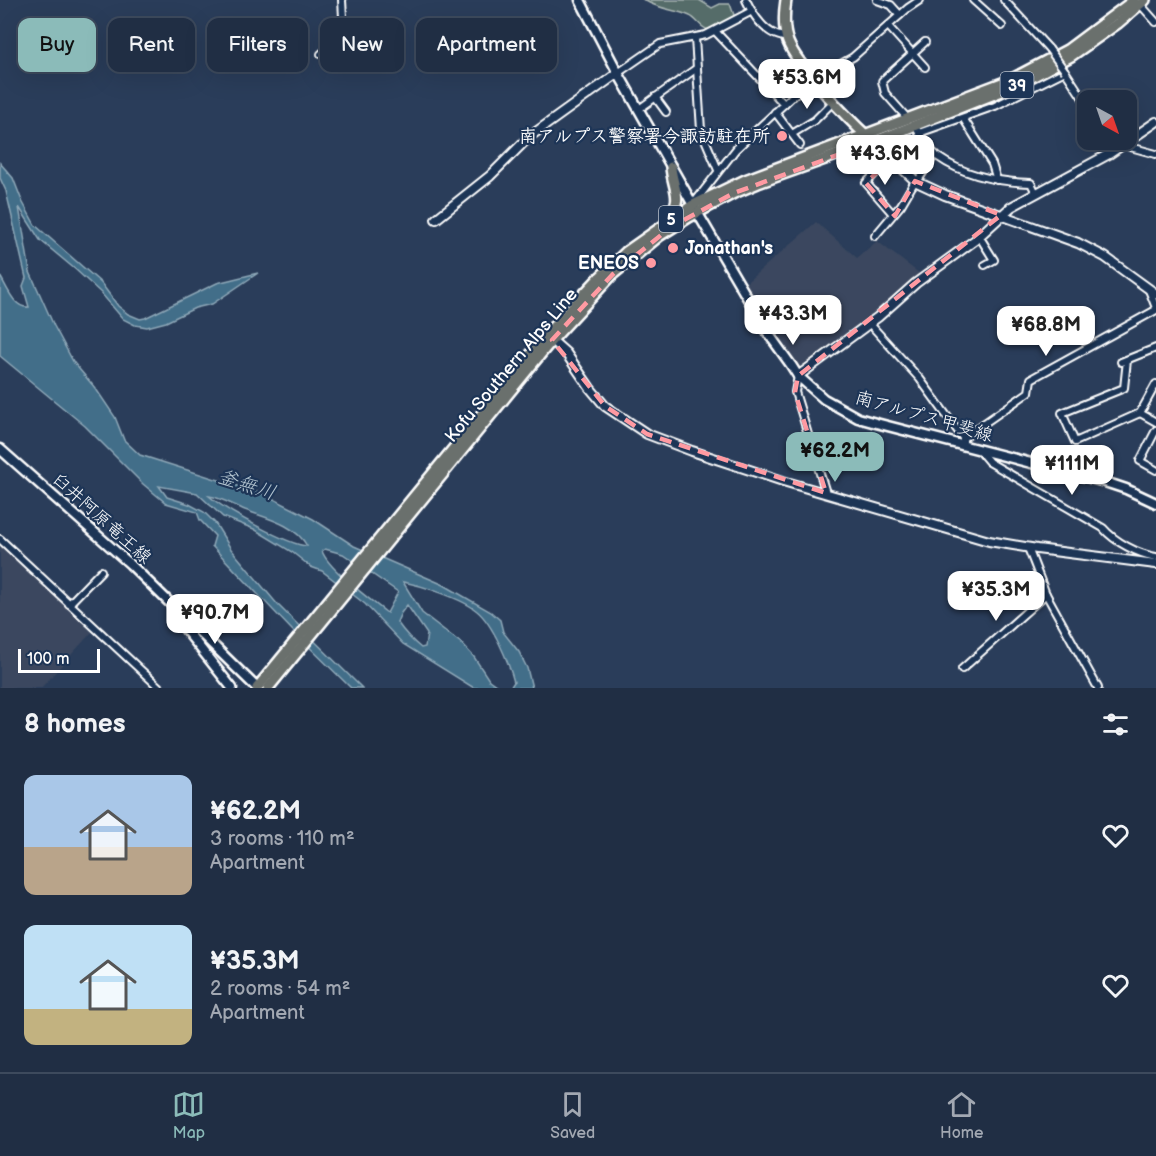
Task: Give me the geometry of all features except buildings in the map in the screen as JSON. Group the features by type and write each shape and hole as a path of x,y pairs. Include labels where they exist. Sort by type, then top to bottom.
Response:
{"main road":[{"name":"南アルプス甲斐線","path":"580,0 671,167 768,333 798,376 824,399 858,418 963,442 979,450 1105,482 1156,503"},
{"path":"786,0 784,13 786,37 792,49 814,78 869,138"},
{"name":"39","path":"869,138 914,126 998,93 1044,71 1095,40 1139,1"},
{"name":"Kofu Southern Alps Line","path":"263,687 523,368 598,279 633,246 695,209 869,138"},
{"path":"633,246 677,206 678,194 672,180 671,167"},
{"name":"Kofu Southern Alps Line","path":"549,338 613,274 695,209"},
{"name":"臼井阿原竜王線","path":"0,449 130,564 176,609 263,687"},
{"path":"176,609 178,620 232,688"}],"street":[{"path":"342,0 343,18"},
{"path":"746,0 752,11 772,34 786,37"},
{"path":"876,0 891,5 900,15"},
{"path":"695,209 718,170 736,149 775,112 814,78 853,57 920,0"},
{"path":"973,0 1002,26"},
{"path":"1004,0 1049,49 1077,90"},
{"path":"1139,1 1156,22"},
{"path":"436,219 490,176 529,137 660,44 694,38 715,31 752,11"},
{"path":"888,26 925,67"},
{"path":"715,31 784,104"},
{"path":"694,38 700,130 718,170"},
{"path":"925,42 882,81 885,93 935,154 974,175 1031,183 1036,193"},
{"path":"639,109 697,68"},
{"path":"914,126 963,118 1019,95 1065,71"},
{"path":"655,97 666,112"},
{"path":"792,134 815,120 834,101"},
{"path":"775,112 800,145"},
{"path":"963,118 992,164 997,180"},
{"path":"1137,135 1156,122"},
{"path":"869,138 916,182 1078,243 1096,252 1122,268 1153,292 1156,309 1031,379 1029,392 963,442 920,379 869,323"},
{"path":"826,494 795,392 798,376 869,323 916,283 954,257 1011,207 1114,150"},
{"path":"1137,150 1156,154"},
{"path":"875,236 901,205 935,154"},
{"path":"891,158 866,183 893,214"},
{"path":"979,236 994,260 985,265"},
{"path":"549,338 566,353 605,406 647,434 692,451 826,494 989,541 1156,564"},
{"path":"1156,348 1124,361 1124,388 1062,413 1075,442 1140,413 1156,384"},
{"path":"1140,413 1156,422"},
{"path":"1156,430 1140,461 1156,470"},
{"path":"979,450 989,462 1145,555 1156,557"},
{"path":"0,539 160,688"},
{"path":"1028,548 1046,594 1098,688"},
{"path":"69,604 101,571"},
{"path":"962,669 1046,594"}],"highlighted area":[{"path":"873,142 891,158 866,183 895,216 915,181 1001,215 798,376 795,392 826,493 647,434 605,406 552,340 613,274 671,227 734,193"}],"shaded area":[{"path":"0,163 13,178 35,225 101,283 118,306 128,314 140,319 217,283 258,273 212,304 195,308 166,322 147,327 135,325 123,319 101,293 40,240 19,207 30,272 54,326 74,363 115,417 124,440 140,455 266,495 313,519 354,546 444,585 491,612 500,620 503,632 519,652 527,668 532,688 510,688 514,682 504,655 489,625 471,606 431,589 403,582 422,613 461,643 474,657 489,680 500,688 474,688 403,644 365,604 322,571 311,567 292,552 254,529 223,517 197,493 159,486 167,497 204,512 215,523 231,549 278,605 362,688 351,688 212,546 215,536 200,520 197,512 166,503 143,484 85,426 0,356 0,276 15,301 19,305 29,307 23,286 26,278 6,191 0,178","holes":["209,496 288,527 302,538 307,546 286,540 257,526 228,510","325,549 343,554 398,592 387,613 341,575 322,551","407,605 427,634 425,647 421,648 417,645 397,622"]},
{"path":"816,222 857,258 877,241 924,277 798,376 741,287"},
{"path":"0,544 92,632 41,688 0,688"}],"green space":[{"path":"644,0 699,0 712,8 720,4 730,4 735,18 719,28 709,30 690,16"}],"place":[{"name":"南アルプス警察署今諏訪駐在所","path":"782,136"},
{"name":"Jonathan's","path":"673,248"},
{"name":"ENEOS","path":"651,263"}],"water label":[{"name":"釜無川","path":"247,484"}]}
